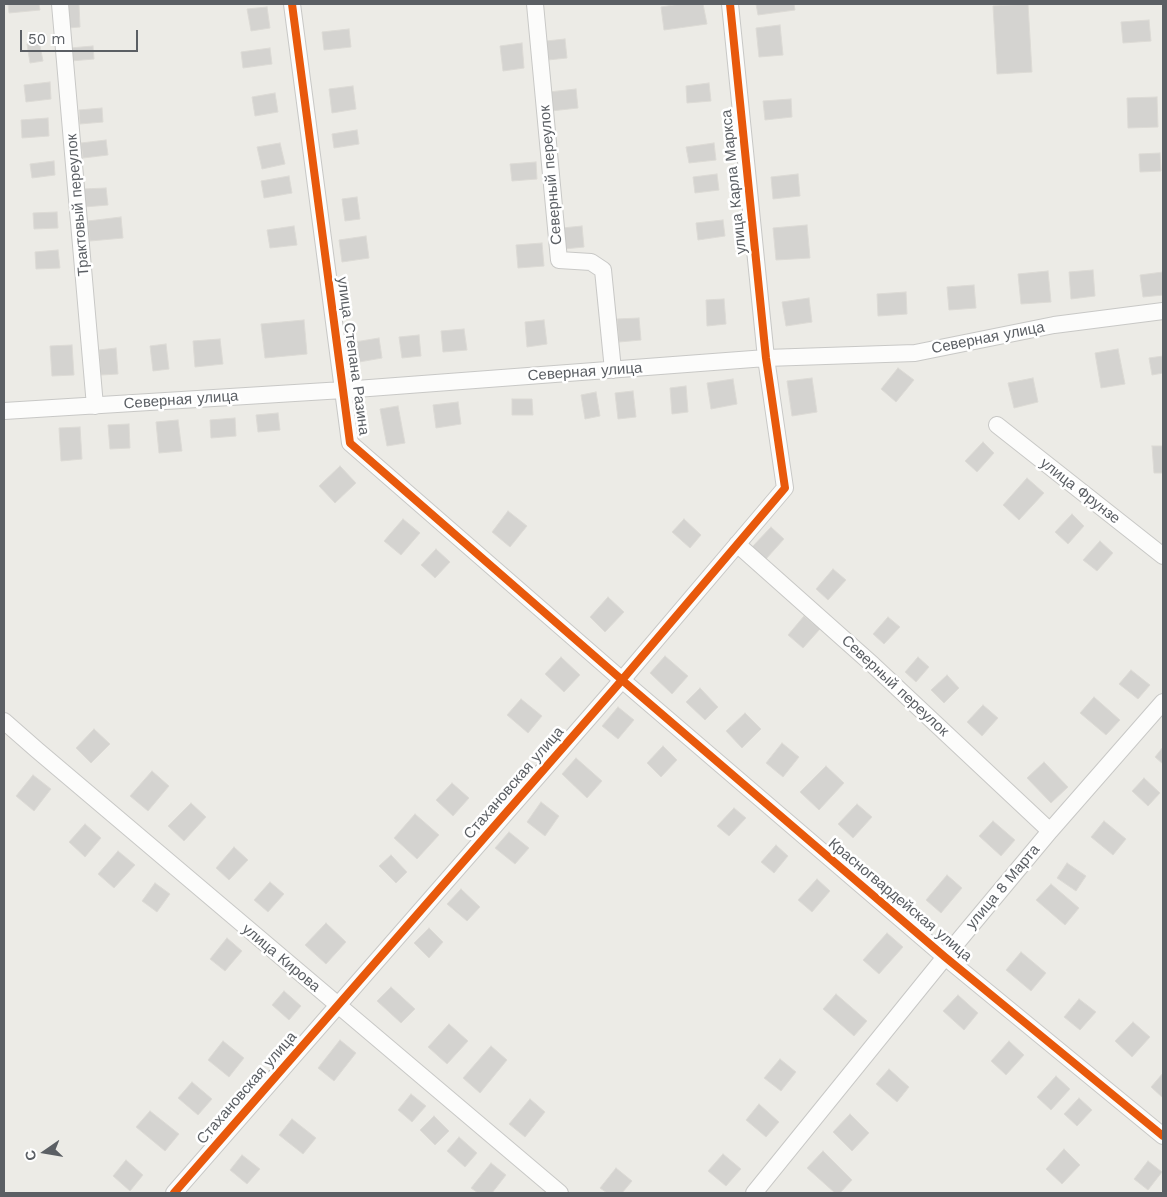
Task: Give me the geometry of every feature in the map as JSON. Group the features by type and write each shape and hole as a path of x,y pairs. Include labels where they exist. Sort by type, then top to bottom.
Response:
{"street":[{"name":"Трактовый переулок","path":"60,4 95,406"},
{"name":"улица Степана Разина","path":"292,4 350,443 622,680"},
{"name":"Северный переулок","path":"535,4 559,260 591,262 604,270 613,370"},
{"name":"улица Карла Маркса","path":"730,4 766,358"},
{"name":"Северная улица","path":"4,411 343,390 766,358 915,353 1054,325 1163,312"},
{"name":"Стахановская улица","path":"174,1193 622,680 785,488 766,358"},
{"name":"улица Фрунзе","path":"997,425 1163,556"},
{"name":"Северный переулок","path":"738,544 873,665 1050,831"},
{"name":"Красногвардейская улица","path":"622,680 945,957 1163,1136"},
{"name":"улица 8 Марта","path":"754,1193 945,957 1050,831 1163,702"},
{"name":"улица Кирова","path":"4,720 560,1193"}],"building":[{"path":"8,4 39,4 40,10 9,13"},
{"path":"66,4 79,4 80,27 68,28"},
{"path":"680,4 703,4 707,24 664,30 661,7"},
{"path":"756,4 794,4 795,10 758,15"},
{"path":"1028,4 1032,72 997,74 993,6"},
{"path":"267,7 270,28 251,31 247,9"},
{"path":"1149,20 1151,41 1123,43 1121,22"},
{"path":"780,25 783,55 759,57 756,28"},
{"path":"349,29 351,47 324,50 322,32"},
{"path":"565,39 567,58 548,60 546,41"},
{"path":"39,41 43,61 30,63 27,44"},
{"path":"522,43 524,68 503,71 500,46"},
{"path":"93,46 94,59 71,61 70,48"},
{"path":"270,48 272,64 243,68 241,52"},
{"path":"50,82 51,99 26,102 24,85"},
{"path":"709,83 711,101 687,103 686,86"},
{"path":"353,86 356,109 332,113 329,89"},
{"path":"576,89 578,108 551,111 549,92"},
{"path":"275,93 278,112 255,116 252,97"},
{"path":"1157,97 1158,127 1128,128 1127,98"},
{"path":"791,99 792,117 765,120 763,101"},
{"path":"102,108 103,122 80,124 79,110"},
{"path":"48,118 49,136 22,138 21,120"},
{"path":"357,130 359,144 334,148 332,134"},
{"path":"106,140 108,155 83,158 81,143"},
{"path":"280,143 285,164 262,169 257,147"},
{"path":"714,143 716,160 689,163 686,147"},
{"path":"1160,153 1161,171 1140,172 1139,154"},
{"path":"54,161 55,175 32,178 30,164"},
{"path":"536,162 537,179 512,181 510,164"},
{"path":"717,174 719,190 695,193 693,177"},
{"path":"798,174 800,196 773,199 771,177"},
{"path":"289,176 292,193 264,198 261,181"},
{"path":"106,188 108,205 84,207 83,189"},
{"path":"357,197 360,219 345,221 342,199"},
{"path":"57,212 58,228 34,229 33,213"},
{"path":"121,217 123,238 90,241 88,221"},
{"path":"723,220 725,236 698,240 696,223"},
{"path":"807,225 810,258 776,260 773,228"},
{"path":"294,226 297,245 270,248 267,230"},
{"path":"582,226 584,247 564,249 562,228"},
{"path":"366,236 369,258 342,262 339,240"},
{"path":"542,243 544,266 518,268 516,245"},
{"path":"58,250 60,268 36,269 35,252"},
{"path":"1093,270 1095,296 1071,299 1069,272"},
{"path":"1048,271 1051,302 1021,304 1018,274"},
{"path":"1163,272 1163,295 1143,297 1140,275"},
{"path":"974,285 976,308 949,310 947,287"},
{"path":"906,292 907,314 878,316 877,294"},
{"path":"809,298 812,322 786,326 782,302"},
{"path":"724,299 726,324 707,326 706,300"},
{"path":"639,318 641,340 619,342 617,319"},
{"path":"304,320 307,354 265,358 261,324"},
{"path":"544,320 547,344 527,347 525,322"},
{"path":"464,329 467,350 443,352 441,331"},
{"path":"419,335 421,356 402,358 399,337"},
{"path":"379,338 382,358 359,362 355,342"},
{"path":"220,339 223,364 195,367 193,341"},
{"path":"166,344 169,369 153,371 150,346"},
{"path":"72,345 74,375 52,376 50,346"},
{"path":"116,348 118,374 101,375 99,350"},
{"path":"1118,349 1125,384 1101,388 1095,353"},
{"path":"1163,356 1163,373 1152,375 1149,358"},
{"path":"898,368 914,380 896,402 881,389"},
{"path":"812,378 817,412 792,416 787,381"},
{"path":"1033,378 1038,402 1014,408 1008,383"},
{"path":"733,379 737,404 711,409 707,383"},
{"path":"686,386 688,412 672,414 670,388"},
{"path":"633,391 636,417 618,419 615,393"},
{"path":"596,392 600,416 585,419 581,395"},
{"path":"512,399 532,399 533,415 512,415"},
{"path":"458,402 461,424 436,428 433,405"},
{"path":"398,406 405,443 387,446 380,409"},
{"path":"278,413 280,430 258,432 256,415"},
{"path":"235,418 236,436 211,438 210,420"},
{"path":"178,420 182,451 159,453 156,422"},
{"path":"129,424 130,448 110,449 108,425"},
{"path":"80,427 82,459 61,461 59,428"},
{"path":"983,442 994,453 977,472 965,461"},
{"path":"1152,446 1163,446 1163,473 1154,473"},
{"path":"340,466 356,483 335,503 319,486"},
{"path":"1027,478 1044,493 1019,520 1003,505"},
{"path":"508,511 527,526 510,547 492,532"},
{"path":"1072,514 1084,526 1068,544 1055,532"},
{"path":"403,519 420,533 401,555 384,541"},
{"path":"684,519 701,535 690,548 672,532"},
{"path":"771,527 784,539 766,559 752,547"},
{"path":"1100,541 1113,553 1097,571 1083,560"},
{"path":"436,549 450,562 435,578 421,565"},
{"path":"833,569 846,580 828,600 816,589"},
{"path":"608,597 624,612 605,632 590,617"},
{"path":"804,616 820,629 803,648 788,635"},
{"path":"888,617 900,627 884,644 873,634"},
{"path":"665,656 688,676 672,694 650,673"},
{"path":"561,657 580,675 564,692 545,674"},
{"path":"918,657 929,667 916,682 905,672"},
{"path":"1131,670 1150,685 1138,699 1119,684"},
{"path":"947,675 959,688 944,703 931,690"},
{"path":"700,688 718,707 705,720 686,702"},
{"path":"1094,697 1120,720 1106,735 1080,713"},
{"path":"521,699 542,716 528,733 507,715"},
{"path":"983,705 998,718 982,736 967,722"},
{"path":"618,707 634,720 618,739 602,726"},
{"path":"745,713 761,729 742,748 726,731"},
{"path":"94,729 110,744 91,763 76,748"},
{"path":"782,743 799,757 783,777 766,763"},
{"path":"663,746 677,760 661,777 647,763"},
{"path":"1163,747 1163,764 1155,757"},
{"path":"576,758 602,781 587,798 562,774"},
{"path":"1044,762 1068,787 1051,803 1027,778"},
{"path":"826,766 844,783 819,810 800,792"},
{"path":"152,771 169,786 148,811 130,796"},
{"path":"33,775 51,789 34,811 16,796"},
{"path":"1144,778 1160,793 1148,806 1132,791"},
{"path":"452,783 469,798 453,816 436,800"},
{"path":"541,802 559,816 545,836 527,822"},
{"path":"191,803 206,817 184,841 168,826"},
{"path":"857,804 872,817 853,838 838,824"},
{"path":"734,808 746,818 729,836 717,826"},
{"path":"415,814 439,835 417,859 394,838"},
{"path":"993,821 1015,840 1001,856 979,836"},
{"path":"1104,821 1126,839 1113,855 1091,837"},
{"path":"85,824 101,838 85,857 69,842"},
{"path":"509,832 529,848 515,864 495,848"},
{"path":"776,845 788,856 774,873 761,862"},
{"path":"234,847 248,860 229,880 216,868"},
{"path":"118,851 135,865 114,888 98,874"},
{"path":"391,855 407,872 396,883 379,866"},
{"path":"1067,863 1086,876 1076,891 1057,878"},
{"path":"947,875 962,888 941,913 926,900"},
{"path":"817,879 830,891 812,912 798,900"},
{"path":"270,882 284,894 268,912 254,900"},
{"path":"155,883 170,894 157,912 142,901"},
{"path":"1051,884 1079,908 1065,925 1036,900"},
{"path":"461,889 480,907 467,921 447,904"},
{"path":"326,923 346,942 326,964 305,945"},
{"path":"429,928 443,942 429,958 414,943"},
{"path":"887,933 903,947 879,974 863,960"},
{"path":"227,938 242,951 225,971 210,959"},
{"path":"1021,952 1046,973 1031,991 1006,970"},
{"path":"391,987 415,1009 401,1023 377,1001"},
{"path":"284,991 301,1006 289,1020 272,1005"},
{"path":"836,994 867,1021 854,1036 823,1009"},
{"path":"958,995 978,1013 964,1030 943,1011"},
{"path":"1079,999 1096,1012 1080,1030 1064,1017"},
{"path":"1133,1022 1150,1037 1132,1057 1115,1041"},
{"path":"449,1024 468,1041 447,1064 428,1047"},
{"path":"340,1040 356,1053 334,1081 318,1068"},
{"path":"223,1041 244,1058 229,1077 208,1060"},
{"path":"1009,1041 1024,1055 1006,1075 991,1061"},
{"path":"491,1046 507,1060 480,1093 463,1078"},
{"path":"780,1059 796,1072 781,1091 764,1078"},
{"path":"889,1069 909,1087 897,1102 876,1084"},
{"path":"1163,1073 1163,1098 1151,1087"},
{"path":"1056,1076 1070,1089 1051,1110 1037,1097"},
{"path":"192,1082 212,1099 198,1115 178,1098"},
{"path":"411,1094 426,1106 412,1122 398,1110"},
{"path":"1079,1098 1092,1110 1077,1126 1064,1114"},
{"path":"530,1099 545,1112 525,1137 509,1124"},
{"path":"759,1104 779,1122 766,1137 746,1120"},
{"path":"150,1111 179,1134 165,1151 136,1127"},
{"path":"850,1114 869,1133 852,1151 833,1132"},
{"path":"434,1116 449,1131 435,1145 420,1130"},
{"path":"292,1119 316,1138 303,1154 279,1135"},
{"path":"459,1137 477,1153 465,1167 447,1151"},
{"path":"1064,1149 1080,1165 1062,1184 1046,1169"},
{"path":"823,1151 852,1180 840,1193 835,1193 807,1168"},
{"path":"723,1154 741,1169 726,1186 708,1171"},
{"path":"242,1155 260,1169 247,1184 230,1170"},
{"path":"126,1160 143,1175 130,1191 113,1176"},
{"path":"1148,1161 1162,1172 1148,1190 1134,1179"},
{"path":"491,1163 506,1175 492,1193 478,1193 471,1188"},
{"path":"616,1168 632,1181 622,1193 607,1193 600,1188"}],"cycle path":[{"path":"292,4 350,443 622,680 945,957 1163,1136"},
{"path":"174,1193 622,680 785,488 766,358 730,4"}]}
